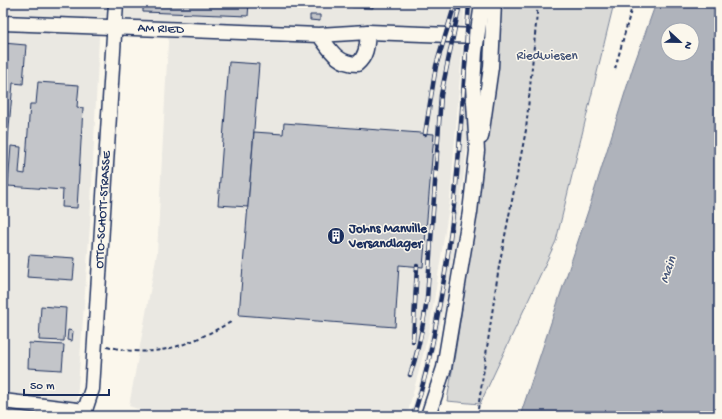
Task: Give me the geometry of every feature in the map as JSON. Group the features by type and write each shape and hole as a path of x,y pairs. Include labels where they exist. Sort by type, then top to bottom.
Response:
{"street":[{"name":"OTTO-SCHOTT-STRASSE","path":"84,414 92,389 116,3"},
{"path":"428,416 444,368 470,212 476,151 474,86 477,36 482,3"},
{"path":"476,151 484,129 491,68 494,3"},
{"name":"AM RIED","path":"3,23 319,35 368,32 477,36"},
{"path":"319,35 335,56 342,62 357,64 362,60 366,51 368,32"},
{"path":"3,401 84,414"}],"path":[{"path":"477,416 499,266 526,130 538,3"},
{"path":"615,69 633,3"},
{"path":"95,342 125,351 145,353 165,350 191,341 231,322"}],"shaded area":[{"path":"3,3 464,3 463,39 450,200 429,332 407,416 158,416 129,406 157,253 169,23 100,17 90,225 77,400 72,416 3,416"},
{"path":"469,42 467,147 456,240 446,299 431,365 416,416 410,416 423,370 445,258 453,197 464,43"}],"green space":[{"name":"Riedwiesen","path":"498,3 614,3 556,241 480,404 447,401 477,202 489,103"}],"water":[{"name":"Main","path":"656,3 719,3 719,416 520,416 589,208 633,67"}],"building":[{"path":"143,3 249,3 248,16 143,12"},
{"path":"311,3 329,3 329,6 311,5"},
{"path":"353,3 373,3 373,8 352,7"},
{"path":"310,15 320,15 320,21 310,20"},
{"path":"3,43 26,45 23,84 13,83 3,193"},
{"path":"229,62 259,64 248,207 218,205"},
{"path":"38,82 79,85 77,107 83,108 77,208 62,207 63,190 8,186 11,146 21,147 19,173 25,174 30,104 36,104"},
{"name":"Johns Manville Versandlager","path":"284,123 434,134 423,267 399,265 395,327 239,315 254,132 283,134"},
{"path":"29,255 75,258 73,280 27,277"},
{"path":"41,306 66,308 64,341 39,340"},
{"path":"68,330 73,331 72,341 67,340"},
{"path":"29,343 64,345 62,370 28,368"}],"railway":[{"path":"410,375 416,356 427,299 441,95 460,3"},
{"path":"413,416 425,378 431,352 445,275 455,198 469,3"},
{"path":"425,134 436,66 454,7"},
{"path":"413,341 417,266"}],"place":[{"name":"Johns Manville Versandlager","path":"336,236"}]}
